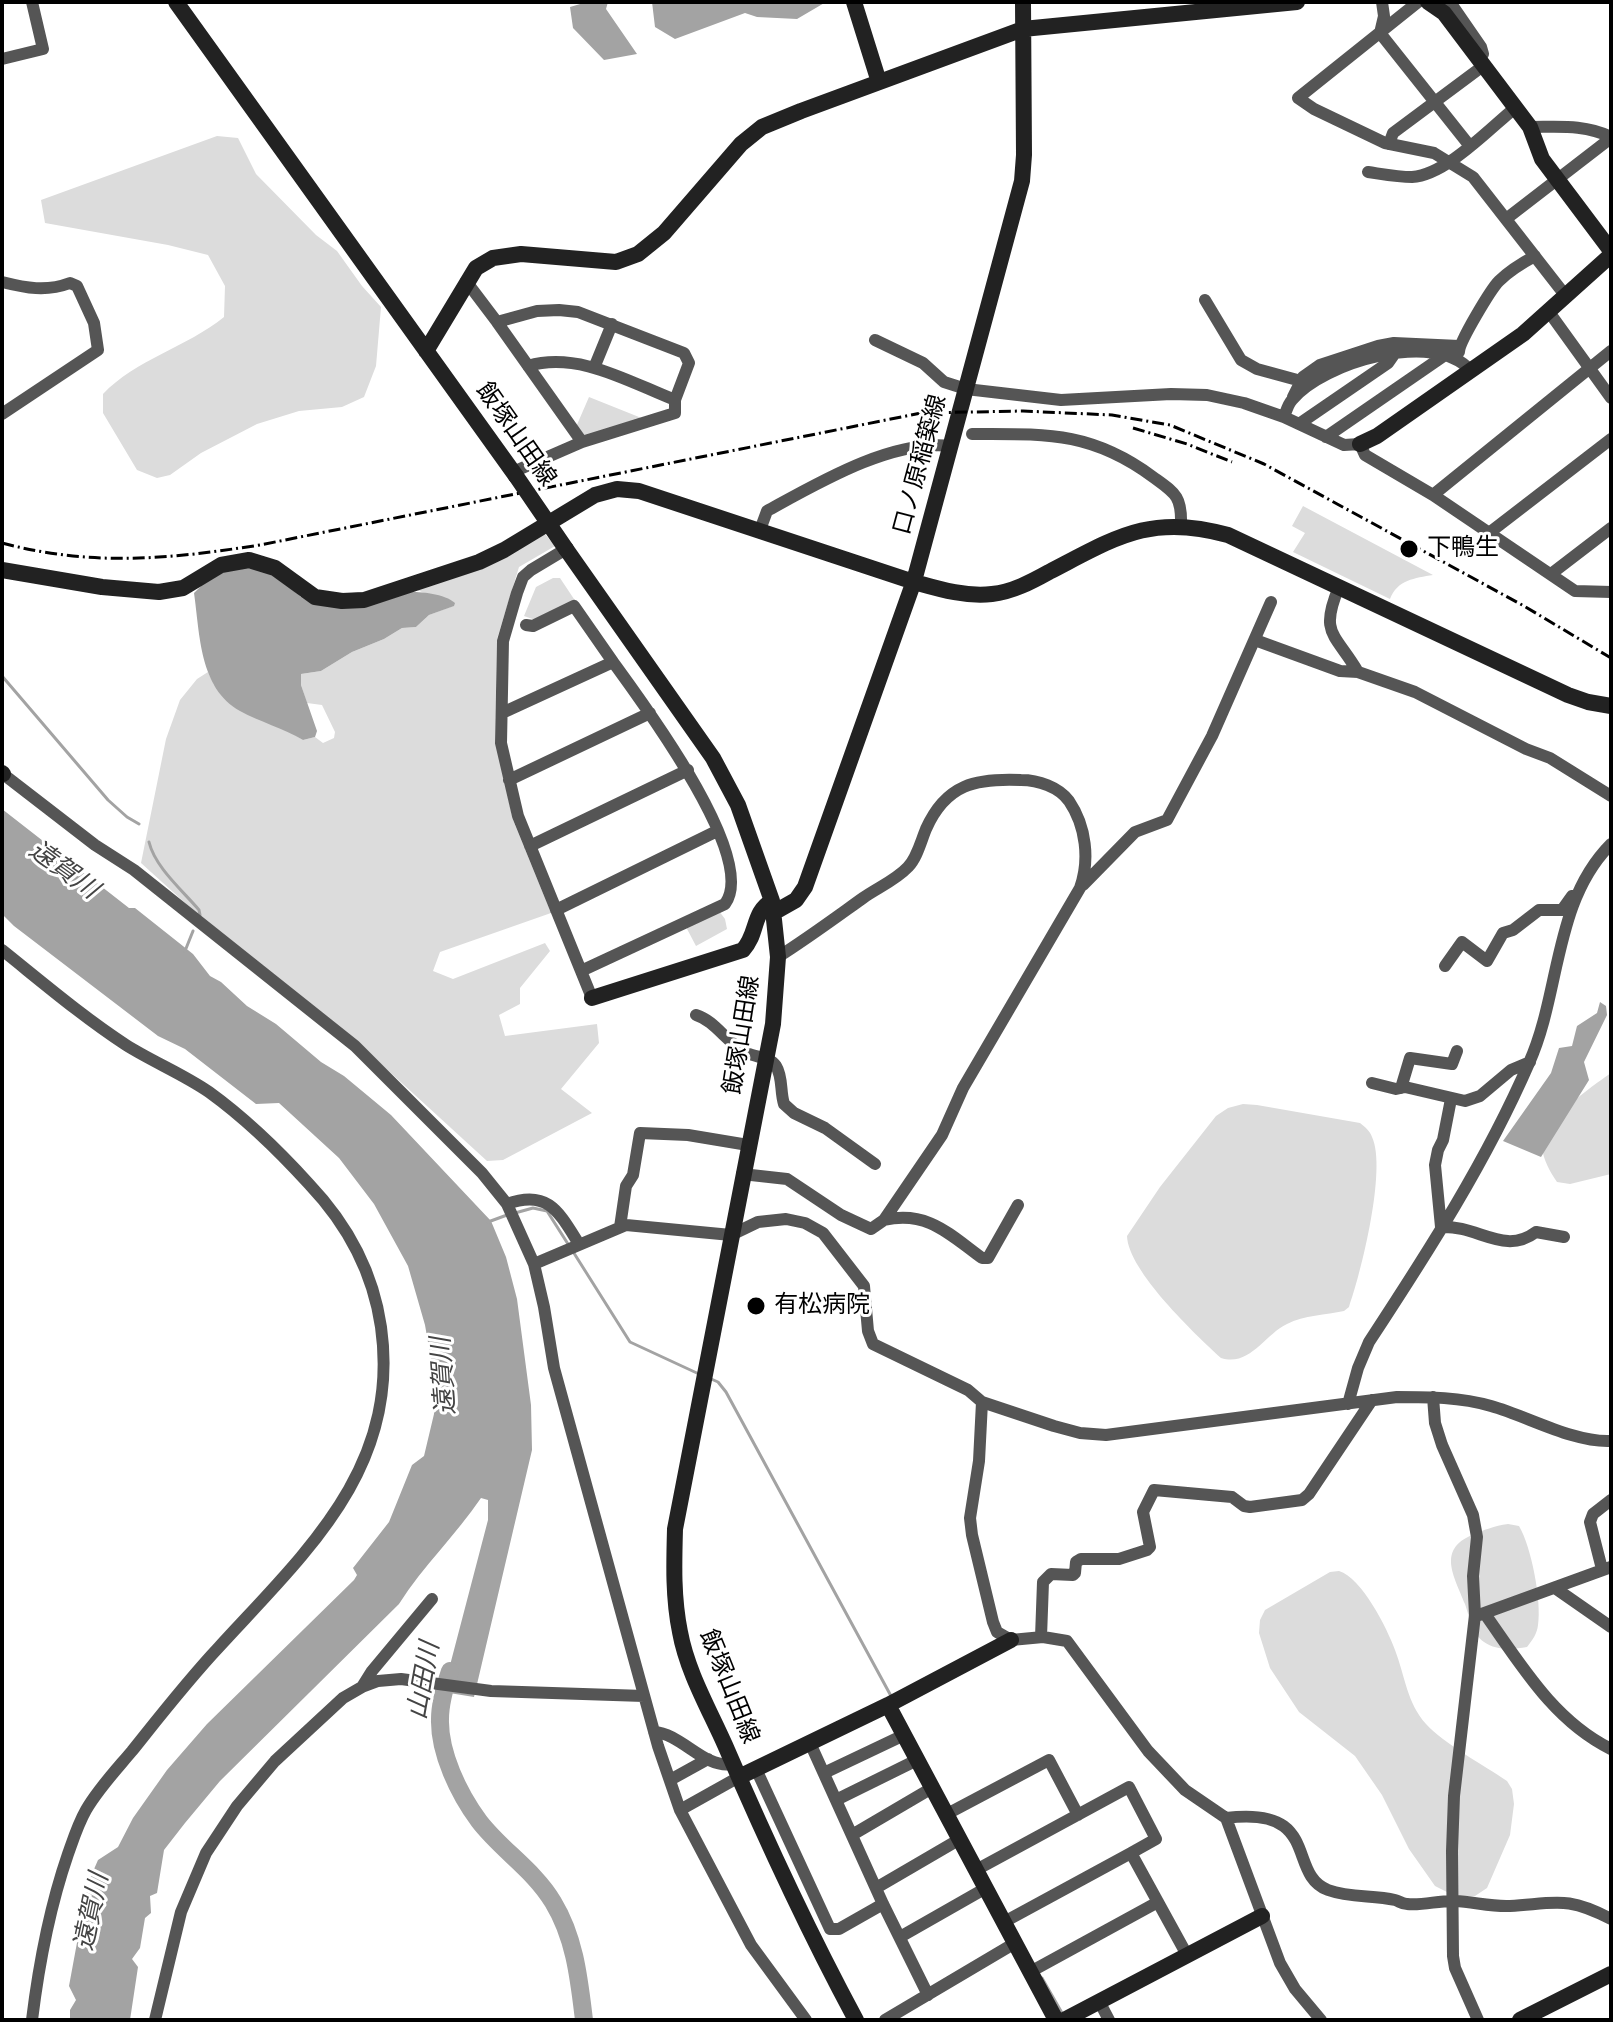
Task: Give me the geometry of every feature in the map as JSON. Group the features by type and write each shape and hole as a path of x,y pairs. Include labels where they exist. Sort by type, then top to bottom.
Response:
{"street":[{"path":"2,59 43,49 32,2"},
{"name":"飯塚山田線","path":"176,2 713,758 751,835 773,907 778,957 773,1024 675,1529 674,1579 680,1634 695,1678 830,1972 856,2020"},
{"path":"854,2 879,82"},
{"name":"口ノ原稲築線","path":"773,907 796,900 805,887 914,582 1022,181 1023,2"},
{"path":"426,351 476,268 493,258 521,254 616,262 638,254 664,233 741,144 762,127 1023,29 1297,2"},
{"path":"1380,33 1384,22 1382,2"},
{"path":"1418,2 1298,98 1314,109 1389,144 1434,153 1473,177 1565,295"},
{"path":"875,340 923,363 944,382 966,389 1061,400 1207,395 1244,403 1284,417 1344,445 1360,444 1377,436 1463,358 1523,334 1611,253 1542,159 1530,127 1444,13 1428,2"},
{"path":"1389,144 1393,133 1481,62 1481,47 1450,2"},
{"path":"1380,33 1469,145"},
{"path":"1368,172 1410,177 1424,175 1450,161 1515,108"},
{"path":"1506,219 1611,138 1596,130 1579,127 1530,127"},
{"path":"1424,175 1433,186"},
{"path":"1463,358 1496,284 1513,268 1535,256"},
{"path":"466,281 582,442"},
{"path":"2,282 30,290 57,288 70,283 77,286 94,323 98,350 2,414"},
{"path":"1205,300 1241,360 1257,369 1301,381"},
{"path":"497,322 537,311 578,312 684,353 689,363 675,400 675,413 582,442 514,474"},
{"path":"1549,312 1611,398"},
{"path":"594,368 612,324"},
{"path":"1284,417 1301,381 1320,365 1394,343 1463,358"},
{"path":"1433,495 1611,351"},
{"path":"1291,400 1335,369 1395,353 1463,358"},
{"path":"1299,424 1388,363 1395,353"},
{"path":"1326,437 1445,355"},
{"path":"528,366 558,360 594,368 675,400"},
{"path":"972,434 1067,437 1099,446 1138,466 1175,494 1182,509 1181,525"},
{"path":"1489,533 1611,439"},
{"path":"1360,444 1365,455 1433,495 1575,591 1611,592"},
{"path":"760,530 767,511 853,467 914,446 951,446"},
{"path":"2,570 102,587 159,592 183,588 221,565 249,560 275,568 315,597 364,600 479,562 595,495 617,489 639,491 914,582 968,595 995,594 1030,582 1124,534 1181,525 1228,535 1568,695 1611,706"},
{"path":"1551,574 1611,528"},
{"path":"566,549 531,570 520,585 503,641 501,743 518,816 592,998 743,950 754,933 762,907 773,907"},
{"path":"1339,587 1328,612 1328,621 1358,672"},
{"path":"1080,888 1135,832 1167,820 1212,736 1271,602"},
{"path":"526,625 533,626 574,606 688,770 717,831 732,889 725,904 581,971"},
{"path":"1255,640 1340,671 1358,672 1415,692 1526,749 1550,758 1611,796"},
{"path":"502,713 613,662"},
{"path":"509,780 650,713"},
{"path":"530,846 688,770"},
{"path":"3,774 95,845 134,870 355,1046 482,1173 507,1204 534,1264 554,1368 654,1732 680,1810 751,1945 806,2020"},
{"path":"742,1174 787,1179 841,1215 871,1229 884,1220 942,1135 963,1088 1080,888 1086,871 1087,853 1077,815 1063,793 1042,783 979,780 961,788 932,816 908,868 778,957"},
{"path":"556,910 717,831"},
{"path":"1348,1404 1369,1342 1477,1171 1530,1062 1545,1018 1567,925 1578,893 1611,844"},
{"path":"1445,966 1462,942 1487,961 1503,933 1513,930 1539,910 1562,910 1570,897 1578,893"},
{"path":"2,950 126,1045 209,1092 270,1143 311,1185 335,1214 359,1253 372,1283 383,1341 385,1376 372,1439 363,1466 346,1498 295,1563 204,1663 85,1811 57,1885 46,1927 32,2020"},
{"path":"696,1015 705,1018 747,1053 775,1064 784,1104 794,1113 825,1128 875,1164"},
{"path":"1401,1088 1410,1058 1452,1064 1457,1051"},
{"path":"1372,1083 1465,1101 1480,1096 1511,1070 1530,1062"},
{"path":"1441,1227 1435,1165 1451,1099"},
{"path":"620,1227 626,1186 633,1175 640,1133 688,1135 748,1145"},
{"path":"507,1204 524,1198 545,1202 555,1210 573,1246"},
{"path":"884,1220 918,1217 946,1231 982,1258 988,1258 1018,1205"},
{"path":"534,1264 633,1224 731,1235 758,1222 786,1219 805,1223 823,1233 864,1286 868,1331 873,1344 968,1390 982,1402 1080,1433 1106,1435 1372,1400 1433,1397 1462,1399 1491,1406 1584,1438 1611,1441"},
{"path":"1441,1227 1465,1228 1516,1243 1536,1232 1564,1237"},
{"path":"1433,1397 1435,1423 1473,1515 1477,1537 1473,1576 1480,1615 1454,1796 1452,1901 1455,1968 1478,2020"},
{"path":"1041,1637 1043,1582 1046,1577 1051,1574 1073,1575 1076,1562 1081,1559 1119,1559 1147,1550 1150,1547 1143,1512 1154,1490 1232,1497 1250,1507 1302,1500 1316,1485 1372,1400"},
{"path":"982,1402 979,1461 970,1518 972,1535 993,1622 997,1632 1011,1640"},
{"path":"1480,1615 1607,1568 1590,1522 1593,1514 1611,1500"},
{"path":"1555,1588 1611,1627"},
{"path":"362,1687 432,1599"},
{"path":"1480,1615 1557,1711 1587,1737 1611,1749"},
{"path":"654,1732 663,1732 708,1759 736,1770 756,1769 888,1705 1011,1640 1041,1637 1067,1641 1148,1751 1185,1790 1226,1818 1280,1963 1295,1989 1321,2020"},
{"path":"155,2020 181,1912 206,1853 237,1806 275,1761 343,1698 378,1681 401,1679 491,1691 644,1696"},
{"path":"888,1705 1056,2020"},
{"path":"824,1773 904,1735"},
{"path":"810,1743 928,1995"},
{"path":"670,1780 708,1759"},
{"path":"836,1800 917,1760"},
{"path":"947,1814 1049,1760 1078,1815"},
{"path":"756,1769 830,1929 839,1929 883,1904"},
{"path":"680,1810 736,1770"},
{"path":"976,1870 1129,1787 1156,1839 1004,1922"},
{"path":"852,1835 932,1788"},
{"path":"1226,1818 1268,1817 1283,1826 1299,1842 1314,1882 1328,1890 1407,1904 1452,1901 1508,1906 1571,1902 1611,1919"},
{"path":"876,1888 960,1839"},
{"path":"1131,1853 1187,1955"},
{"path":"900,1937 986,1888"},
{"path":"1030,1972 1158,1902"},
{"path":"1064,2020 1262,1916"},
{"path":"885,2020 1015,1943"},
{"path":"1520,2020 1611,1974"},
{"path":"1099,2001 1109,2020"}],"shaded area":[{"path":"217,136 238,138 256,174 316,235 337,251 381,307 376,366 364,397 342,407 299,411 257,424 201,453 170,475 157,478 137,470 103,413 103,394 130,372 224,317 225,286 208,255 45,223 41,200"},
{"path":"589,397 644,419 583,436 576,427"},
{"path":"1303,506 1433,575 1402,584 1390,599 1293,552 1305,533 1292,526"},
{"path":"544,533 555,546 519,567 497,639 495,739 513,820 551,913 440,952 433,971 453,979 545,943 550,951 520,988 520,1004 499,1015 505,1036 597,1024 599,1043 561,1089 592,1113 503,1160 487,1161 345,1031 194,911 141,863 166,739 180,700 197,679 208,672 214,685 303,740 315,737 323,743 334,738 335,732 322,705 307,703 301,674 321,671 352,652 402,628 416,627 429,615 453,606 417,590"},
{"path":"553,578 560,578 576,602 538,621 524,616 536,587"},
{"path":"719,911 727,929 696,946 686,927"},
{"path":"1611,1073 1611,1174 1570,1184 1557,1182 1544,1156 1544,1137 1558,1116"},
{"path":"1243,1104 1360,1123 1372,1137 1376,1172 1366,1247 1349,1307 1344,1311 1294,1321 1279,1329 1249,1354 1231,1360 1221,1358 1165,1302 1139,1267 1127,1236 1160,1187 1216,1116 1228,1108"},
{"path":"1508,1524 1519,1526 1528,1547 1539,1615 1537,1631 1527,1647 1511,1649 1489,1645 1477,1635 1451,1565 1455,1548 1461,1541"},
{"path":"1339,1571 1365,1593 1380,1617 1395,1650 1410,1698 1426,1724 1453,1747 1507,1781 1512,1789 1514,1804 1510,1835 1487,1888 1475,1896 1455,1896 1435,1886 1409,1849 1382,1795 1355,1756 1299,1712 1270,1668 1259,1633 1265,1610 1330,1572"}],"water":[{"path":"587,2 608,2 606,9 637,54 604,60 573,28 570,7"},
{"path":"652,2 826,2 797,19 757,17 745,13 675,39 655,27"},
{"path":"235,567 270,570 301,597 406,591 443,597 455,603 429,615 416,627 402,628 321,671 301,674 301,685 317,731 315,737 303,740 240,711 226,701 209,674 200,642 194,593 209,578"},
{"name":"遠賀川","path":"2,809 129,908 135,908 193,954 210,976 247,1006 276,1024 391,1115 491,1221 506,1257 517,1299 531,1405 532,1450 474,1697 443,1692 488,1520 488,1500 481,1498 399,1604 220,1781 164,1850 157,1893 150,1896 151,1913 145,1918 140,1948 132,1959 138,1967 130,2020 70,2020 70,2010 76,2000 69,1986 88,1883 98,1860 118,1847 133,1818 167,1770 207,1724 354,1580 357,1575 353,1568 389,1522 412,1465 424,1456 434,1414 433,1371 425,1325 408,1266 374,1204 339,1158 279,1103 256,1104 185,1049 158,1036 2,914"},
{"path":"1600,1002 1606,1006 1607,1015 1584,1062 1589,1080 1541,1157 1503,1141 1551,1073 1559,1048 1572,1046 1577,1026 1597,1013"}],"waterway":[{"path":"2,676 108,800 139,824"},
{"path":"149,842 163,869 200,915"},
{"path":"185,951 193,931"},
{"path":"515,1213 533,1208 547,1211 568,1244"},
{"path":"488,1222 507,1215"},
{"path":"572,1250 630,1342 699,1374"},
{"path":"709,1378 718,1382 726,1392 891,1696"},
{"name":"山田川","path":"450,1671 440,1719 443,1745 452,1773 479,1821 537,1880 553,1902 575,1959 584,2020"},
{"path":"1042,1978 1062,2013"}],"railway":[{"path":"2,543 35,551 100,558 194,554 260,545 921,413 1023,411 1112,415 1170,425 1264,464 1524,606 1611,658"},
{"path":"1133,428 1187,444 1232,462"}],"place":[{"name":"下鴨生","path":"1409,549"},
{"name":"有松病院","path":"756,1306"}]}
